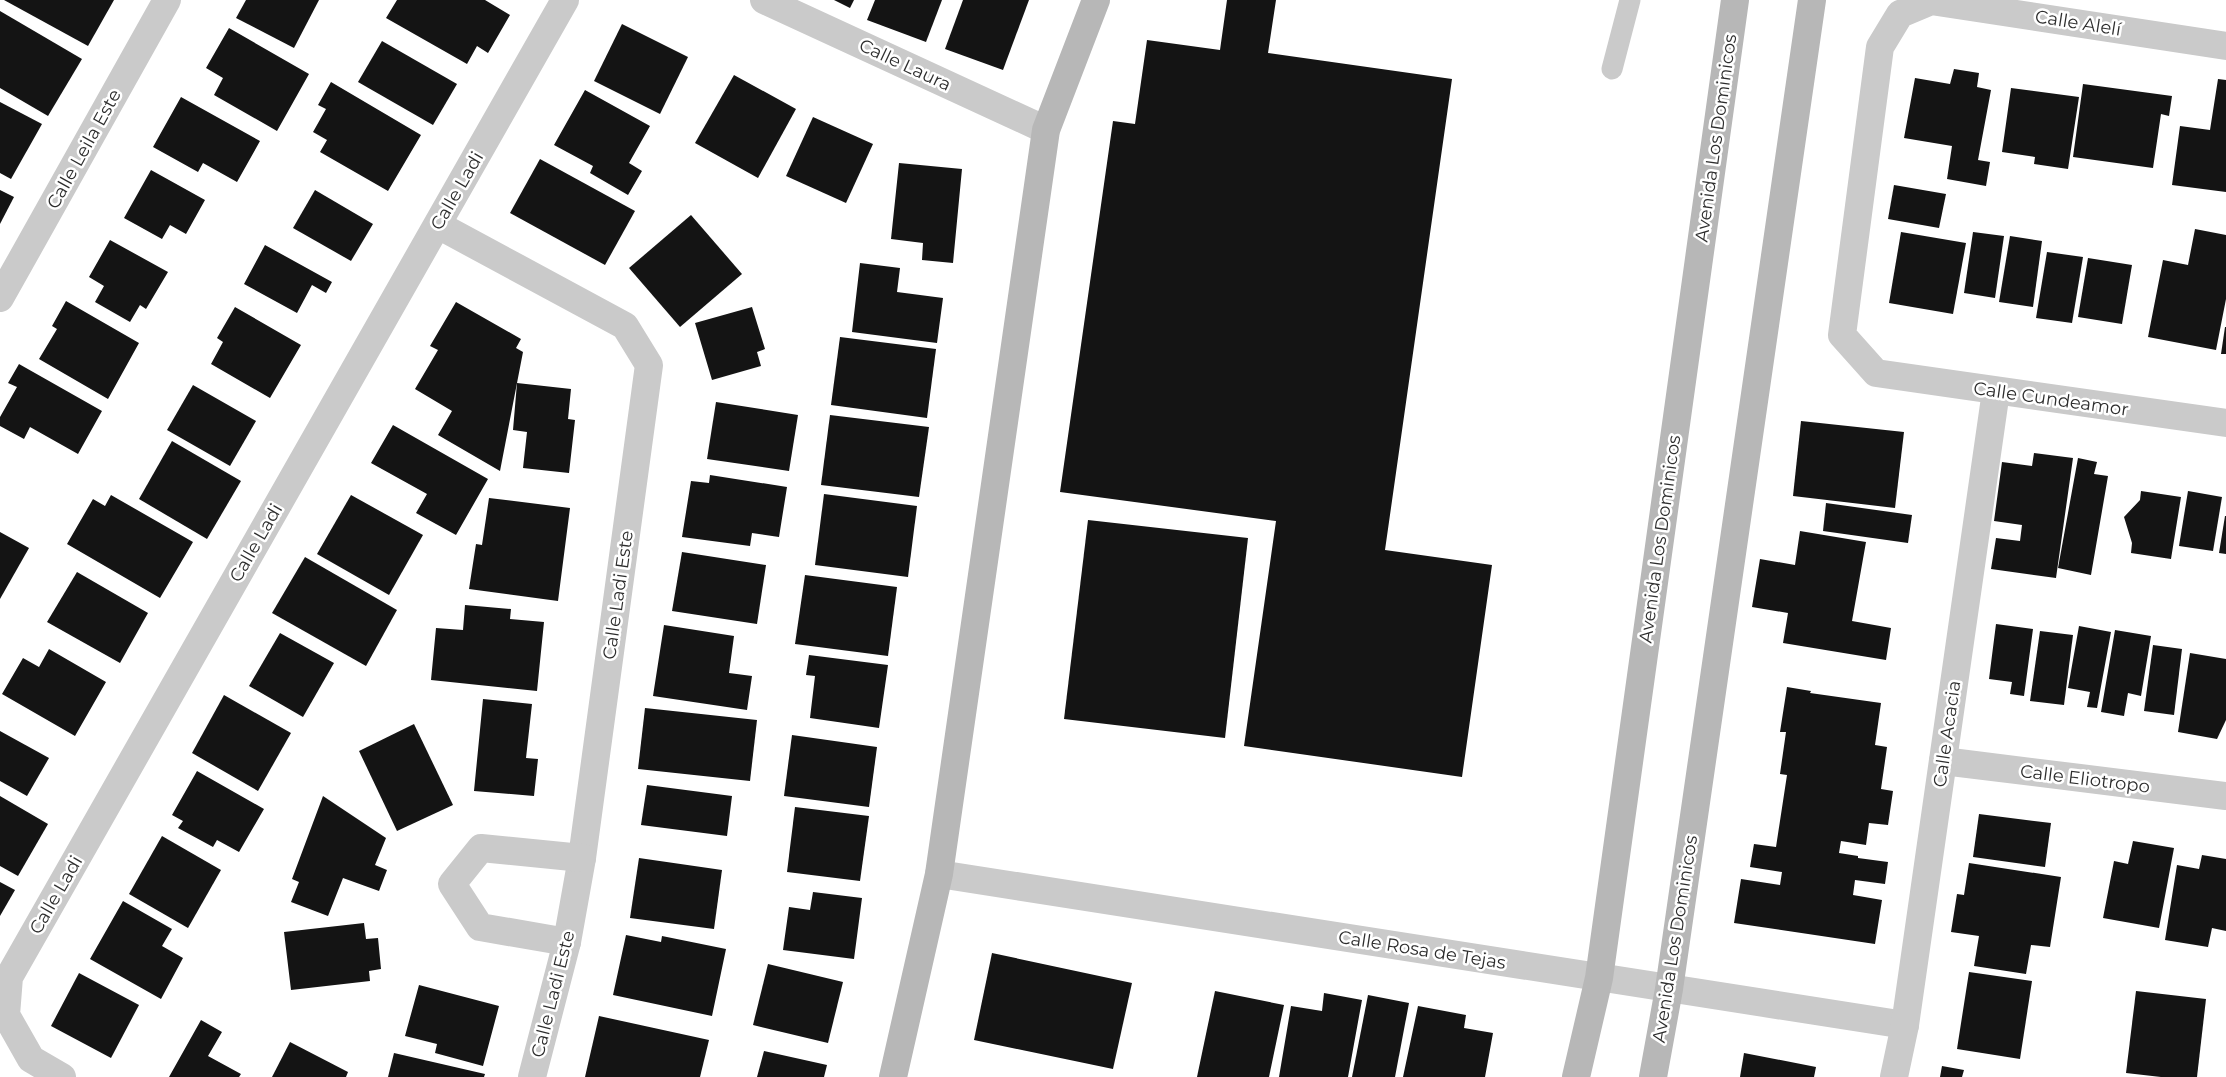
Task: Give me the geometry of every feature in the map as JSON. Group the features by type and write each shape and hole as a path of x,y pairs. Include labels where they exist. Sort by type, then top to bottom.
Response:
{"street":[{"name":"Calle Leila Este","path":"0,298 167,0"},
{"name":"Calle Ladi","path":"62,1077 31,1059 6,1015 9,977 565,0"},
{"name":"Calle Laura","path":"764,0 1046,130"},
{"path":"894,1077 939,874 1046,130 1096,0"},
{"name":"Avenida Los Dominicos","path":"1576,1077 1599,978 1735,0"},
{"name":"Avenida Los Dominicos","path":"1652,1077 1669,989 1812,0"},
{"name":"Calle Alelí","path":"1931,1 2226,46"},
{"name":"Calle Cundeamor","path":"1931,1 1900,14 1880,47 1842,335 1876,373 2226,423"},
{"name":"Calle Ladi Este","path":"438,225 625,326 649,365 582,858 568,942 532,1077"},
{"name":"Calle Acacia","path":"1894,1077 1905,1025 1996,391"},
{"name":"Calle Eliotropo","path":"1943,761 2226,796"},
{"path":"568,942 480,927 452,884 481,848 582,858"},
{"name":"Calle Rosa de Tejas","path":"939,874 1905,1025"}],"lane":[{"path":"1612,69 1630,0"}],"building":[{"path":"4,0 114,0 88,46"},
{"path":"246,0 319,0 294,48 236,18"},
{"path":"397,0 485,0 510,15 488,53 477,46 467,64 386,18"},
{"path":"834,0 854,0 850,8"},
{"path":"875,0 942,0 926,42 867,20"},
{"path":"963,0 1029,0 1003,70 945,49"},
{"path":"1227,0 1276,0 1268,53 1452,79 1385,550 1492,565 1462,777 1244,746 1276,521 1060,492 1113,121 1135,124 1147,40 1220,50"},
{"path":"0,11 82,59 48,116 0,88"},
{"path":"622,24 688,57 660,114 594,81"},
{"path":"229,28 309,74 277,131 214,95 223,78 206,68"},
{"path":"382,41 457,84 433,125 358,82"},
{"path":"1954,69 1979,73 1977,87 1991,90 1978,160 1990,162 1986,186 1947,179 1952,146 1904,138 1915,78 1950,84"},
{"path":"734,75 796,109 758,178 695,143"},
{"path":"2218,79 2226,80 2226,192 2172,185 2180,126 2210,130"},
{"path":"331,82 421,135 388,191 320,152 327,140 313,132 326,109 318,105"},
{"path":"2083,84 2172,96 2169,116 2161,114 2153,168 2073,157"},
{"path":"2011,88 2079,97 2068,169 2034,164 2035,157 2002,152"},
{"path":"585,90 650,126 629,163 642,171 628,195 590,173 593,166 554,145"},
{"path":"181,97 260,141 237,182 203,163 198,172 153,147"},
{"path":"0,102 42,124 11,179 0,173"},
{"path":"813,117 873,144 846,203 786,176"},
{"path":"540,159 635,211 605,265 510,213"},
{"path":"899,163 962,169 953,263 922,260 923,243 891,239"},
{"path":"151,170 205,200 186,234 170,225 162,239 124,218"},
{"path":"1894,185 1946,194 1939,228 1888,219"},
{"path":"0,190 14,197 0,224"},
{"path":"315,190 373,224 351,261 293,228"},
{"path":"691,215 742,274 680,327 629,268"},
{"path":"2195,229 2226,235 2226,299 2216,350 2148,337 2163,260 2188,265"},
{"path":"1901,232 1966,243 1953,314 1889,303"},
{"path":"1973,232 2004,236 1995,298 1964,293"},
{"path":"2010,236 2042,241 2033,307 1999,302"},
{"path":"110,240 168,272 146,309 140,305 130,322 95,302 104,286 89,277"},
{"path":"265,245 332,282 326,293 312,285 297,313 244,284"},
{"path":"2047,252 2083,257 2072,323 2036,318"},
{"path":"2088,258 2132,265 2122,324 2078,317"},
{"path":"860,263 900,268 897,292 943,298 937,343 852,332"},
{"path":"66,301 139,343 108,399 39,359 57,329 52,326"},
{"path":"456,302 521,339 516,348 523,352 500,471 438,435 452,411 415,389 438,350 430,346"},
{"path":"235,307 301,345 270,398 211,364 223,342 217,338"},
{"path":"752,307 765,349 757,352 761,366 712,380 695,323"},
{"path":"2225,327 2226,354 2221,354"},
{"path":"840,337 936,349 927,418 831,405"},
{"path":"19,364 102,411 78,454 30,427 24,439 0,426 0,417 17,387 8,383"},
{"path":"517,383 571,389 568,419 575,420 569,473 523,468 527,432 513,430"},
{"path":"193,385 256,421 230,466 167,430"},
{"path":"716,402 798,415 789,471 707,459"},
{"path":"830,415 929,427 919,497 821,485"},
{"path":"1801,421 1904,432 1895,508 1793,496"},
{"path":"393,425 488,479 456,535 416,513 427,494 371,463"},
{"path":"172,441 241,481 207,539 139,499"},
{"path":"2034,453 2073,458 2056,578 1991,569 1996,538 2020,541 2022,525 1994,521 2002,462 2032,466"},
{"path":"2078,458 2097,462 2094,474 2108,476 2091,575 2058,568"},
{"path":"710,475 787,487 779,537 752,533 750,546 682,537 691,481 709,483"},
{"path":"2141,491 2181,497 2171,559 2131,553 2132,543 2124,517 2140,500"},
{"path":"2188,491 2222,497 2213,551 2179,546"},
{"path":"824,494 917,506 908,577 815,565"},
{"path":"111,495 193,542 160,598 67,544 93,499 105,506"},
{"path":"351,495 423,535 389,595 317,554"},
{"path":"489,498 570,508 558,601 469,589 476,544 482,545"},
{"path":"1826,503 1912,515 1908,543 1823,531"},
{"path":"2226,516 2226,554 2219,553"},
{"path":"1088,520 1248,538 1225,738 1064,719"},
{"path":"1800,531 1866,542 1852,621 1891,628 1886,660 1783,643 1788,613 1752,607 1760,559 1795,565"},
{"path":"0,532 29,548 0,599"},
{"path":"682,552 766,565 757,624 672,611"},
{"path":"305,557 397,610 366,666 272,613"},
{"path":"77,572 148,613 120,663 47,622"},
{"path":"805,575 897,587 888,656 795,644"},
{"path":"465,605 511,609 510,619 544,622 537,691 431,680 436,628 463,630"},
{"path":"1996,624 2033,629 2024,696 2010,694 2012,682 1989,679"},
{"path":"664,625 734,636 729,673 752,676 747,710 653,696"},
{"path":"2079,626 2111,632 2097,708 2087,707 2090,692 2068,688"},
{"path":"2115,630 2151,636 2141,696 2128,693 2124,716 2101,712"},
{"path":"2040,631 2073,635 2064,705 2030,701"},
{"path":"280,633 334,663 303,717 249,686"},
{"path":"2153,645 2182,649 2174,715 2144,711"},
{"path":"49,649 106,682 75,736 2,694 23,658 39,667"},
{"path":"2190,653 2226,659 2226,720 2217,739 2178,732"},
{"path":"809,655 888,665 879,728 810,718 815,676 806,675"},
{"path":"1787,687 1811,691 1810,693 1881,703 1875,745 1887,747 1881,789 1893,791 1888,825 1869,823 1866,845 1841,841 1839,853 1888,862 1885,884 1855,880 1853,895 1882,900 1875,944 1734,923 1741,879 1780,885 1782,872 1750,867 1754,844 1776,847 1787,775 1780,774 1786,732 1780,732"},
{"path":"224,695 291,733 258,791 192,753"},
{"path":"483,699 532,704 526,758 538,759 534,796 474,791"},
{"path":"645,708 757,720 750,781 638,769"},
{"path":"414,724 453,805 397,831 359,751"},
{"path":"0,731 49,758 27,796 0,781"},
{"path":"792,735 877,747 869,807 784,796"},
{"path":"197,771 264,809 239,852 217,840 213,847 178,828 183,821 172,815"},
{"path":"647,785 732,796 727,836 641,825"},
{"path":"0,796 48,824 18,876 0,866"},
{"path":"323,796 386,838 375,865 387,870 379,891 343,878 328,916 291,902 299,882 292,879"},
{"path":"795,807 869,816 860,881 787,872"},
{"path":"1979,814 2051,823 2045,867 1973,857"},
{"path":"162,836 221,870 188,928 129,894"},
{"path":"2133,841 2174,848 2159,928 2103,918 2114,861 2128,864"},
{"path":"2202,855 2226,859 2226,931 2212,928 2208,947 2165,940 2177,865 2199,869"},
{"path":"639,858 722,870 714,929 630,918"},
{"path":"1969,863 2061,877 2050,947 2031,945 2026,974 1974,966 1979,936 1951,932 1957,894 1964,895"},
{"path":"0,882 15,890 0,916"},
{"path":"813,892 862,898 854,959 783,950 789,907 810,910"},
{"path":"123,901 172,929 162,946 183,958 161,999 90,959"},
{"path":"364,923 366,939 378,938 381,969 369,971 370,981 291,990 284,932"},
{"path":"626,935 661,942 662,936 726,949 712,1016 613,995"},
{"path":"992,953 1132,983 1113,1069 974,1040"},
{"path":"768,964 843,982 828,1043 753,1025"},
{"path":"1969,972 2032,981 2020,1059 1957,1049"},
{"path":"79,973 139,1005 111,1058 51,1026"},
{"path":"419,985 499,1006 483,1066 435,1053 437,1044 405,1036"},
{"path":"1215,991 1284,1005 1269,1077 1197,1077"},
{"path":"2136,991 2206,999 2197,1077 2161,1077 2126,1073"},
{"path":"1324,993 1362,1000 1348,1077 1279,1077 1291,1006 1322,1011"},
{"path":"1368,995 1409,1003 1395,1077 1352,1077"},
{"path":"1418,1006 1466,1015 1464,1028 1493,1033 1485,1077 1403,1077"},
{"path":"599,1016 709,1040 700,1077 585,1077"},
{"path":"201,1020 222,1032 208,1056 241,1074 239,1077 169,1077"},
{"path":"290,1042 348,1072 346,1077 272,1077"},
{"path":"764,1051 827,1065 824,1077 757,1077"},
{"path":"394,1053 485,1074 484,1077 388,1077"},
{"path":"1744,1053 1816,1067 1814,1077 1740,1077"},
{"path":"1942,1066 1964,1070 1962,1077 1940,1077"}]}
